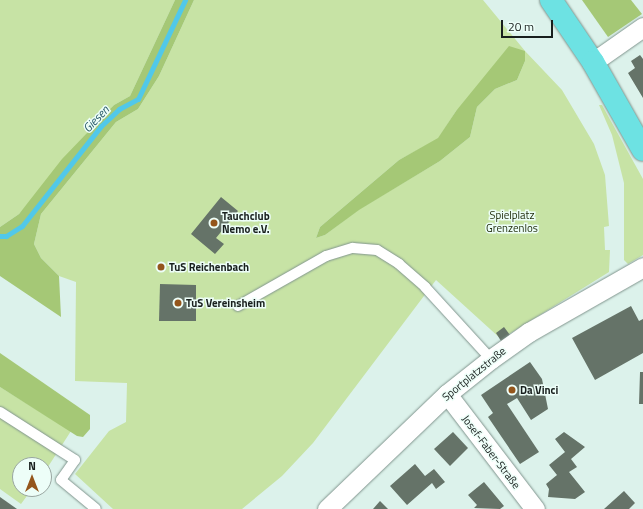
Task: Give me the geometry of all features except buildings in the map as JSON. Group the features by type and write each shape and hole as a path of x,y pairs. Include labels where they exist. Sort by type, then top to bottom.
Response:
{"main road":[{"path":"551,0 593,62 643,150"}],"street":[{"path":"593,62 643,27"},
{"name":"Sportplatzstraße","path":"327,509 447,394 491,359 529,332 643,267"},
{"name":"Josef-Faber-Straße","path":"447,394 535,509"}],"lane":[{"path":"238,306 326,256 353,248 378,250 399,264 425,286 491,359"},
{"path":"0,412 75,460 61,480 96,509"}],"green space":[{"path":"0,0 175,0 130,96 114,105 19,214 0,227"},
{"path":"175,0 194,0 159,76 138,109 116,122 41,214 34,244 41,258 59,276 61,317 0,276 0,227 19,214 62,159 114,105 130,96"},
{"name":"Spielplatz Grenzenlos","path":"194,0 483,0 525,51 562,90 594,144 605,175 609,226 604,227 605,250 610,250 609,272 501,339 436,280 313,443 282,476 242,509 113,509 75,474 109,431 126,422 127,383 75,381 76,282 59,276 41,258 34,244 41,214 116,122 138,109 159,76","holes":["525,61 517,80 495,89 477,107 470,137 440,161 358,210 325,235 316,238 320,227 399,160 438,139 456,111"]},
{"path":"582,0 631,0 642,14 608,37"},
{"path":"509,46 525,51 525,61 517,80 495,89 477,107 470,137 440,161 359,210 325,235 316,238 320,227 399,160 438,138 456,111"},
{"path":"599,105 602,105 643,179 643,255 628,264 624,260 624,183 612,135"},
{"path":"0,353 90,415 90,429 83,437 77,436 0,387"},
{"path":"0,387 71,431 52,461 52,457 12,457 12,497 26,497 21,504 0,489"}],"waterway":[{"name":"Giesen","path":"0,236 6,236 22,226 101,126 119,109 138,99 185,0"}],"place":[{"name":"Tauchclub Nemo e.V.","path":"214,223"},
{"name":"TuS Reichenbach","path":"161,267"},
{"name":"TuS Vereinsheim","path":"178,303"},
{"name":"Da Vinci","path":"512,390"}]}
